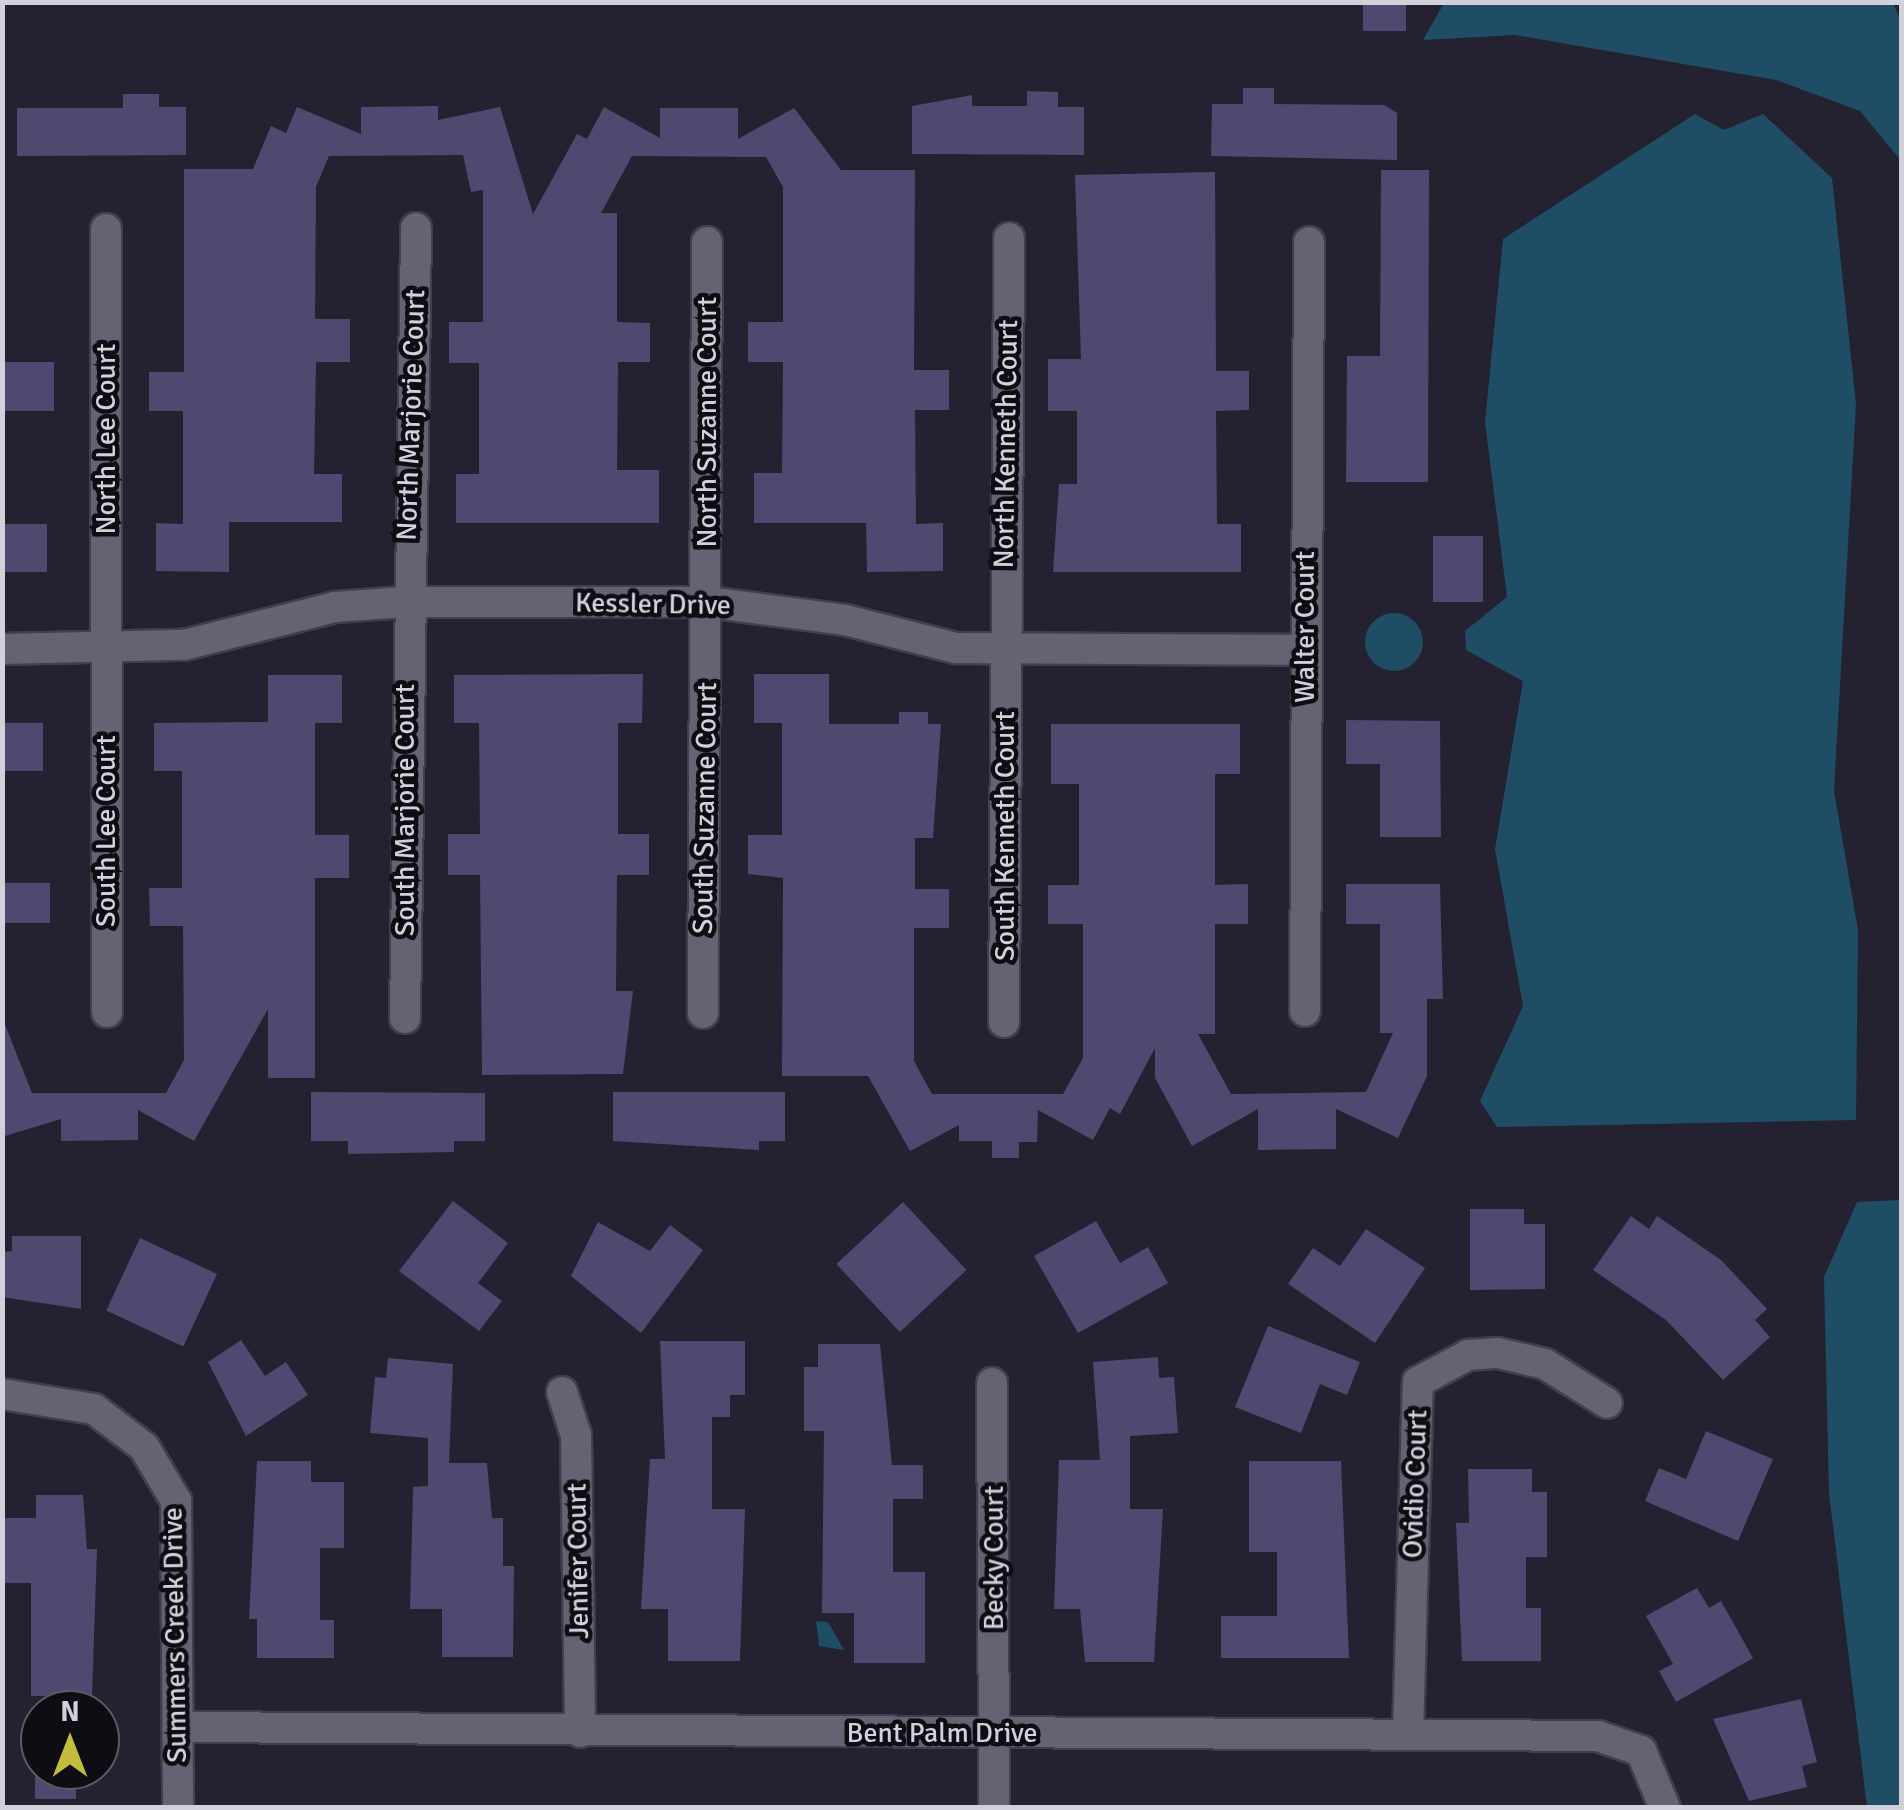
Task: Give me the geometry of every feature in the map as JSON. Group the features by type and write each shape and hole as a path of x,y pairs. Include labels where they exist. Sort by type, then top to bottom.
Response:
{"street":[{"name":"North Marjorie Court","path":"406,602 416,228"},
{"name":"North Lee Court","path":"105,650 106,229"},
{"name":"North Kenneth Court","path":"1005,650 1008,238"},
{"name":"North Suzanne Court","path":"707,242 707,602"},
{"name":"Walter Court","path":"1305,1011 1309,242"},
{"name":"Kessler Drive","path":"2,649 105,650 184,645 335,607 406,602 707,602 1005,650 1304,650"},
{"name":"South Marjorie Court","path":"406,602 406,1018"},
{"name":"South Suzanne Court","path":"703,1013 707,602"},
{"name":"South Lee Court","path":"105,650 107,1012"},
{"name":"South Kenneth Court","path":"1004,1022 1005,650"},
{"name":"Ovidio Court","path":"1408,1735 1418,1382 1468,1355 1498,1353 1546,1364 1608,1404"},
{"name":"Becky Court","path":"992,1382 994,1808"},
{"name":"Jenifer Court","path":"562,1392 576,1436 580,1732"},
{"name":"Summers Creek Drive","path":"2,1394 94,1409 144,1448 176,1501 178,1808"},
{"name":"Bent Palm Drive","path":"178,1727 1598,1736 1641,1752 1665,1808"}],"water":[{"path":"1444,3 1893,3 1901,22 1901,161 1860,111 1776,80 1515,35 1423,40"},
{"path":"1695,114 1724,130 1763,114 1832,178 1856,404 1834,791 1858,930 1856,1120 1497,1127 1480,1101 1523,1006 1495,849 1523,681 1466,650 1465,631 1507,597 1485,422 1503,239"},
{"path":"1394,613 1414,622 1423,642 1414,662 1394,671 1374,662 1365,642 1374,622"},
{"path":"1901,1200 1901,1807 1867,1807 1829,1493 1824,1277 1857,1202"},
{"path":"816,1621 828,1622 844,1650 819,1646"}],"building":[{"path":"1363,2 1406,2 1406,31 1363,31"},
{"path":"1243,88 1274,88 1274,104 1384,105 1397,113 1397,160 1211,156 1212,104 1243,104"},
{"path":"1027,91 1058,92 1058,107 1084,107 1084,155 912,154 912,106 972,95 972,106 1027,106"},
{"path":"123,94 159,94 159,107 186,107 186,155 17,156 17,108 123,108"},
{"path":"438,106 438,120 500,107 533,214 577,134 587,139 604,107 660,138 660,108 738,108 738,139 794,108 841,170 915,170 914,370 949,370 949,410 915,410 916,524 943,523 943,571 867,572 866,523 754,523 754,473 782,473 783,362 748,362 748,322 783,322 783,187 766,157 632,156 601,213 617,213 617,322 650,323 650,362 618,362 617,470 659,470 659,523 456,523 456,474 479,474 479,363 449,363 449,322 483,322 483,190 471,192 463,155 329,156 316,187 315,319 350,319 350,362 316,362 314,474 342,474 342,522 229,522 229,572 156,571 156,523 183,524 183,411 149,411 149,372 184,372 184,169 253,169 271,126 286,133 297,107 361,134 361,107"},
{"path":"1381,170 1429,170 1428,482 1346,482 1347,356 1380,356"},
{"path":"1215,172 1216,371 1249,371 1249,410 1216,411 1217,524 1241,524 1241,572 1053,572 1059,484 1077,484 1077,411 1048,411 1048,359 1081,359 1075,175"},
{"path":"2,362 54,362 54,411 2,411"},
{"path":"2,524 47,524 47,572 2,572"},
{"path":"1433,536 1483,536 1483,602 1433,602"},
{"path":"643,674 642,723 618,723 618,834 649,834 649,875 617,875 616,991 633,991 623,1074 482,1075 480,875 448,875 448,834 480,834 479,723 454,723 454,675"},
{"path":"754,674 829,674 829,724 899,724 899,712 928,712 928,724 941,724 933,838 915,838 915,889 949,889 949,928 914,928 914,1061 932,1094 1063,1094 1083,1058 1083,924 1048,924 1048,885 1079,885 1079,784 1051,784 1051,724 1240,724 1240,774 1215,774 1215,885 1248,884 1248,924 1215,924 1215,1034 1198,1034 1231,1094 1366,1092 1393,1033 1380,1033 1380,924 1346,924 1346,884 1440,884 1443,999 1427,999 1427,1076 1398,1138 1336,1109 1336,1149 1258,1150 1258,1109 1192,1146 1155,1078 1155,1048 1120,1114 1110,1108 1093,1140 1038,1110 1037,1142 1019,1142 1019,1158 992,1158 992,1141 959,1141 959,1125 910,1151 868,1076 782,1076 783,878 748,874 748,835 782,835 782,723 754,723"},
{"path":"268,675 342,675 342,723 315,723 315,835 349,835 349,878 315,878 315,1078 268,1078 268,1009 194,1141 138,1110 138,1140 61,1141 61,1119 2,1137 2,1017 32,1093 166,1093 184,1060 183,926 150,926 149,888 182,888 182,771 154,771 154,723 268,722"},
{"path":"1346,720 1440,721 1441,837 1380,837 1380,764 1346,764"},
{"path":"2,723 43,723 43,771 2,771"},
{"path":"2,883 50,883 50,923 2,923"},
{"path":"311,1092 485,1093 485,1141 454,1141 454,1152 348,1154 348,1141 311,1141"},
{"path":"613,1092 785,1092 785,1141 759,1141 759,1150 613,1141"},
{"path":"453,1201 508,1243 478,1283 502,1301 479,1331 399,1271"},
{"path":"903,1202 966,1270 900,1332 836,1264"},
{"path":"1470,1209 1524,1209 1524,1224 1545,1224 1545,1289 1470,1290"},
{"path":"1631,1216 1649,1229 1657,1216 1721,1260 1767,1309 1755,1320 1770,1337 1723,1380 1666,1320 1593,1270"},
{"path":"1096,1221 1120,1263 1148,1247 1168,1283 1078,1333 1034,1256"},
{"path":"598,1222 650,1251 670,1225 703,1250 641,1333 571,1276"},
{"path":"1366,1229 1425,1268 1375,1343 1288,1284 1313,1248 1340,1266"},
{"path":"12,1236 81,1236 81,1309 2,1297 2,1252 12,1251"},
{"path":"140,1238 217,1274 183,1346 106,1311"},
{"path":"1268,1326 1360,1362 1347,1395 1320,1384 1301,1433 1235,1407"},
{"path":"241,1340 265,1376 286,1362 308,1395 246,1436 208,1362"},
{"path":"660,1341 745,1341 745,1395 730,1395 730,1417 712,1417 712,1509 745,1509 740,1661 668,1661 668,1609 641,1609 650,1459 665,1459"},
{"path":"818,1344 880,1344 892,1465 923,1465 923,1499 893,1499 893,1572 925,1572 925,1663 854,1663 854,1613 822,1613 824,1431 804,1431 804,1367 818,1367"},
{"path":"1158,1357 1159,1378 1174,1377 1178,1433 1130,1436 1130,1509 1163,1509 1154,1662 1085,1662 1080,1609 1054,1609 1059,1460 1100,1460 1093,1362"},
{"path":"388,1358 453,1364 449,1463 487,1463 492,1518 503,1518 503,1566 514,1566 513,1657 442,1657 442,1609 410,1609 413,1487 428,1486 428,1438 370,1433 375,1377 386,1378"},
{"path":"1706,1431 1773,1459 1738,1541 1645,1501 1659,1468 1686,1479"},
{"path":"257,1461 311,1461 311,1482 344,1482 344,1548 320,1548 320,1620 334,1620 334,1658 257,1658 257,1619 249,1619"},
{"path":"1249,1461 1341,1461 1349,1658 1221,1658 1221,1616 1277,1616 1277,1552 1249,1552"},
{"path":"1468,1469 1532,1469 1532,1492 1547,1492 1547,1557 1526,1557 1526,1608 1541,1608 1541,1661 1462,1661 1456,1523 1469,1523"},
{"path":"36,1495 83,1495 87,1549 97,1549 92,1690 31,1690 31,1583 2,1583 2,1518 36,1518"},
{"path":"1697,1588 1709,1608 1721,1601 1753,1658 1676,1702 1659,1671 1673,1664 1646,1616"},
{"path":"1801,1699 1817,1762 1802,1766 1807,1787 1749,1801 1713,1719"},
{"path":"35,1790 76,1790 76,1799 35,1799"}]}
